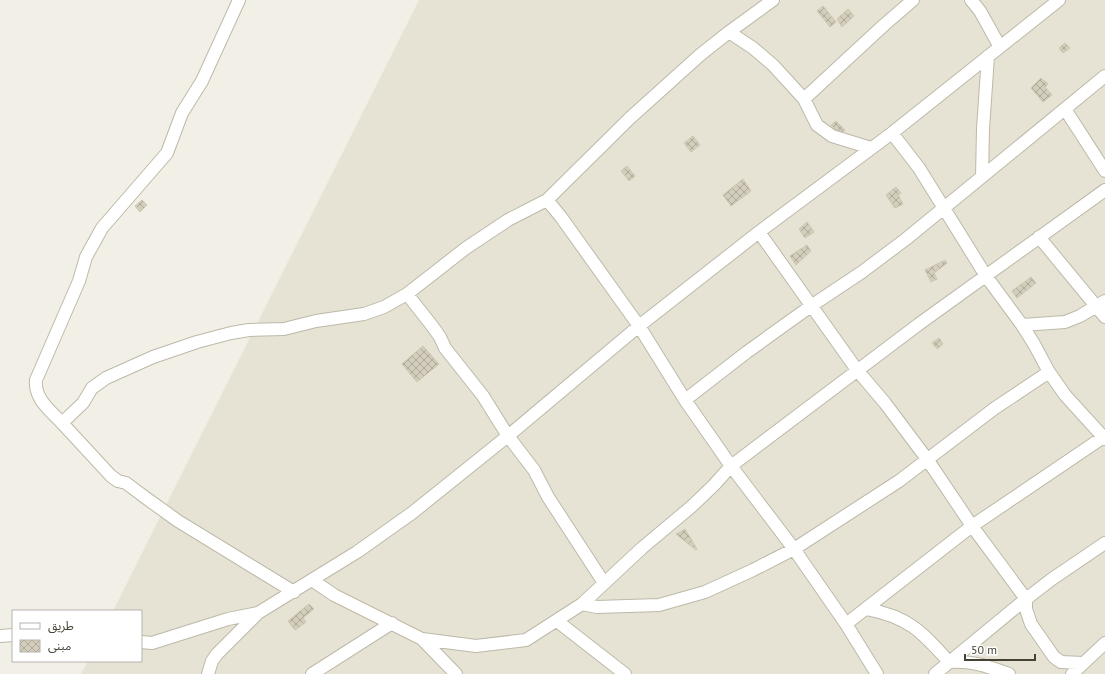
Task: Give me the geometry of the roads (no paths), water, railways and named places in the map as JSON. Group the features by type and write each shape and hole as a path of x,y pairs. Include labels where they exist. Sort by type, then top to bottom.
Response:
{"street":[{"path":"239,0 202,81 182,113 167,153 102,228 86,257 79,281 36,380 35,387 39,398 111,476 126,483 178,520 294,592"},
{"path":"62,424 83,403 92,388 106,378 154,357 197,342 231,333 249,330 284,329 316,321 364,314 384,307 407,294 466,248 508,220 547,200 630,118 700,55 728,32 773,0"},
{"path":"804,99 913,0"},
{"path":"971,0 980,10 1000,47"},
{"path":"208,674 212,661 217,654 258,613 357,552 412,513 508,436 639,326 759,232 892,133 1059,0"},
{"path":"728,32 753,48 773,66 804,99 817,125 832,136 871,148"},
{"path":"982,177 983,129 988,56"},
{"path":"684,400 747,352 811,306 862,272 906,239 1105,76"},
{"path":"1065,109 1105,171"},
{"path":"846,624 972,526 1104,437 1065,395 1049,372 1022,325 986,276 943,209 919,168 892,133"},
{"path":"422,639 476,646 512,642 526,640 557,621 582,604 642,548 691,507 731,466 919,324 1105,190"},
{"path":"547,200 639,326 684,400 731,466 794,549 846,624 877,674"},
{"path":"759,232 857,370 885,403 927,459 972,526 1026,599 1026,609 1031,624 1054,657 1061,662 1083,663"},
{"path":"1039,237 1101,304 1105,317"},
{"path":"407,294 433,327 445,348 483,396 508,436 534,470 548,497 604,584"},
{"path":"1022,325 1065,322 1080,316 1101,304"},
{"path":"582,604 597,607 659,605 705,592 794,549 899,481 995,408 1049,372"},
{"path":"934,674 1052,579 1105,543"},
{"path":"312,580 334,595 422,639 456,674"},
{"path":"867,608 885,612 904,620 926,637 949,662"},
{"path":"142,642 152,643 228,619 258,613"},
{"path":"557,621 625,674"},
{"path":"312,674 392,623"},
{"path":"0,636 12,635"},
{"path":"1072,674 1105,643"},
{"path":"949,662 964,661 975,663 1010,674"}]}
